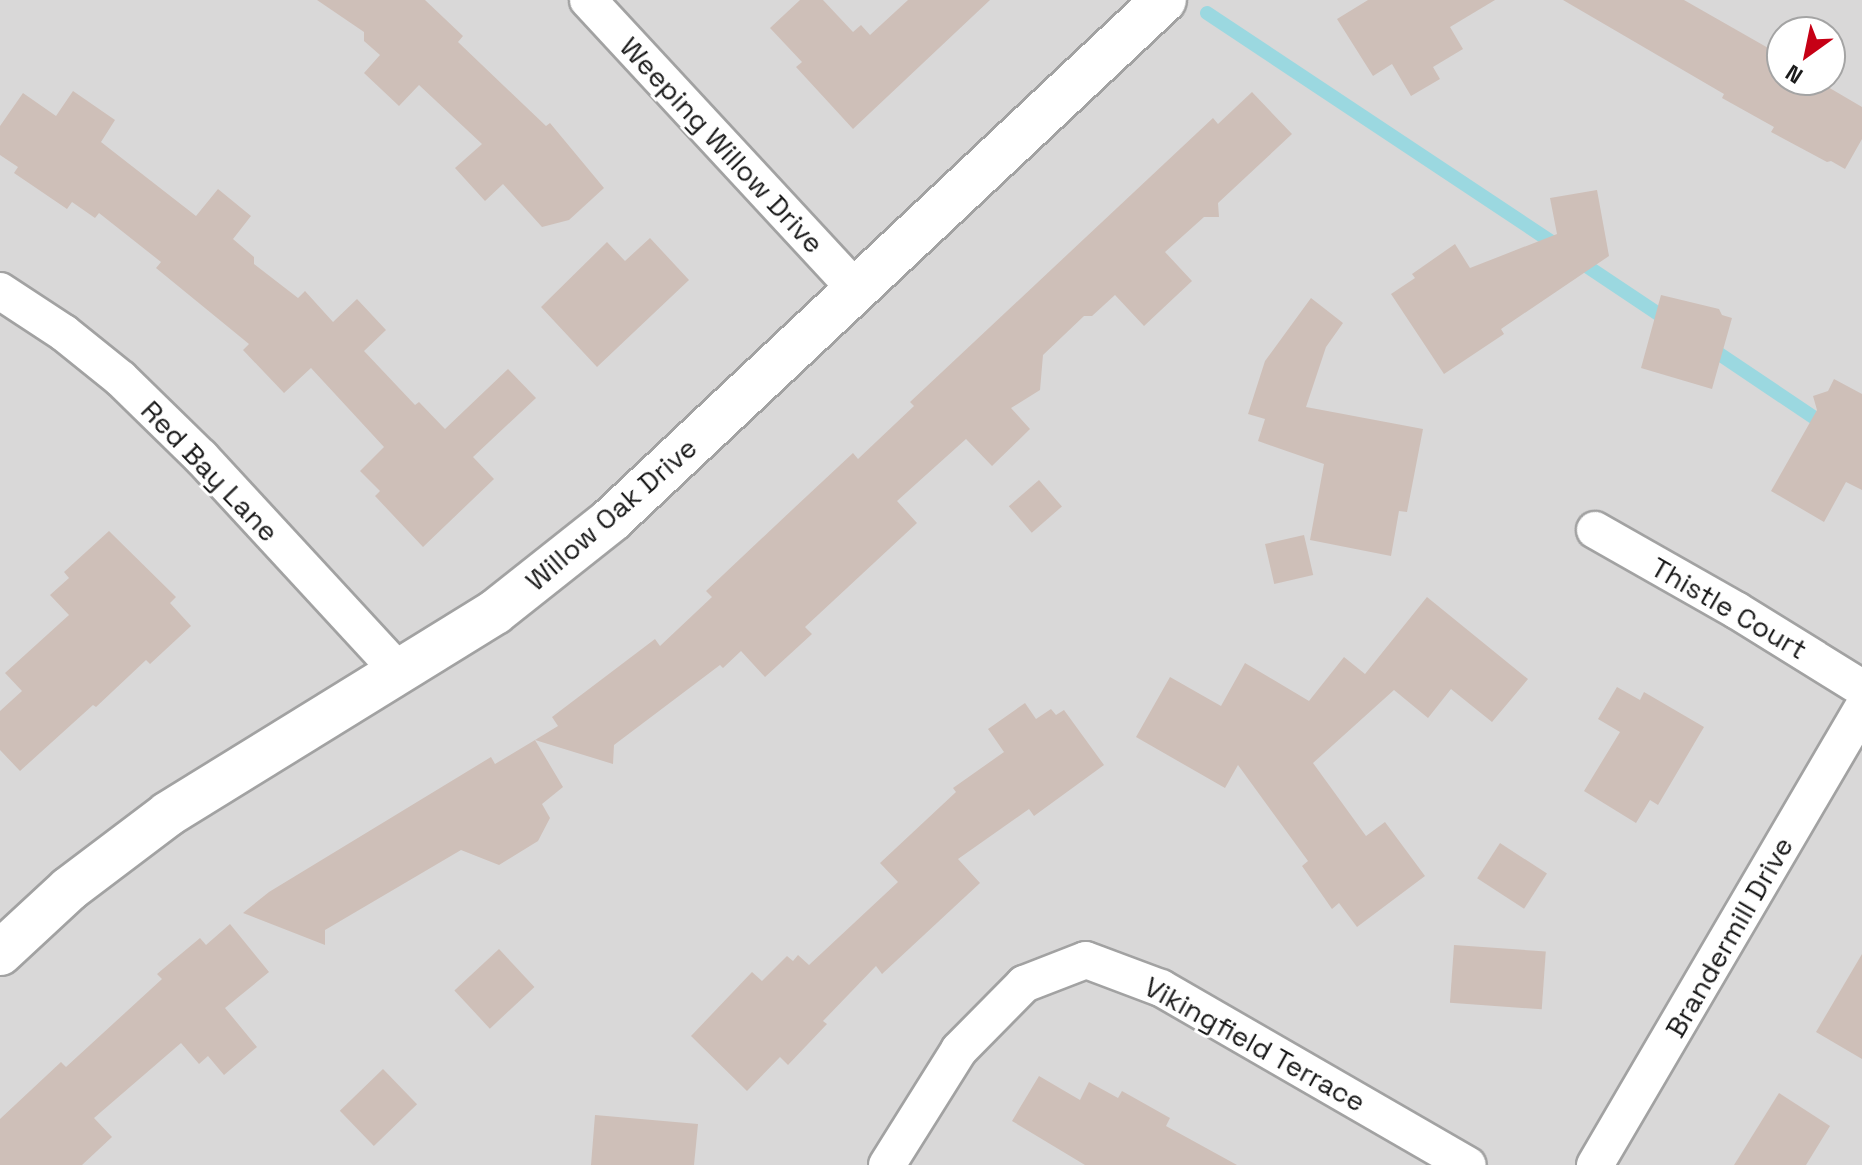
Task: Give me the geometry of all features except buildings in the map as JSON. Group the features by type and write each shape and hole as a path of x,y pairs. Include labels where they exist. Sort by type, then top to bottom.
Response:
{"street":[{"name":"Weeping Willow Drive","path":"588,0 857,290"},
{"name":"Willow Oak Drive","path":"0,953 69,889 168,814 495,612 611,520 1164,0"},
{"name":"Red Bay Lane","path":"0,291 64,333 121,379 201,457 400,673"},
{"name":"Thistle Court","path":"1595,530 1736,610 1862,688"},
{"name":"Brandermill Drive","path":"1595,1165 1862,709"},
{"name":"Vikingfield Terrace","path":"887,1165 959,1050 1024,984 1086,960 1161,988 1467,1165"}],"shaded area":[{"path":"0,0 1862,0 1862,1165 0,1165"}],"waterway":[{"path":"1207,13 1559,247"},
{"path":"1576,259 1672,323"},
{"path":"1706,345 1828,427"}]}
